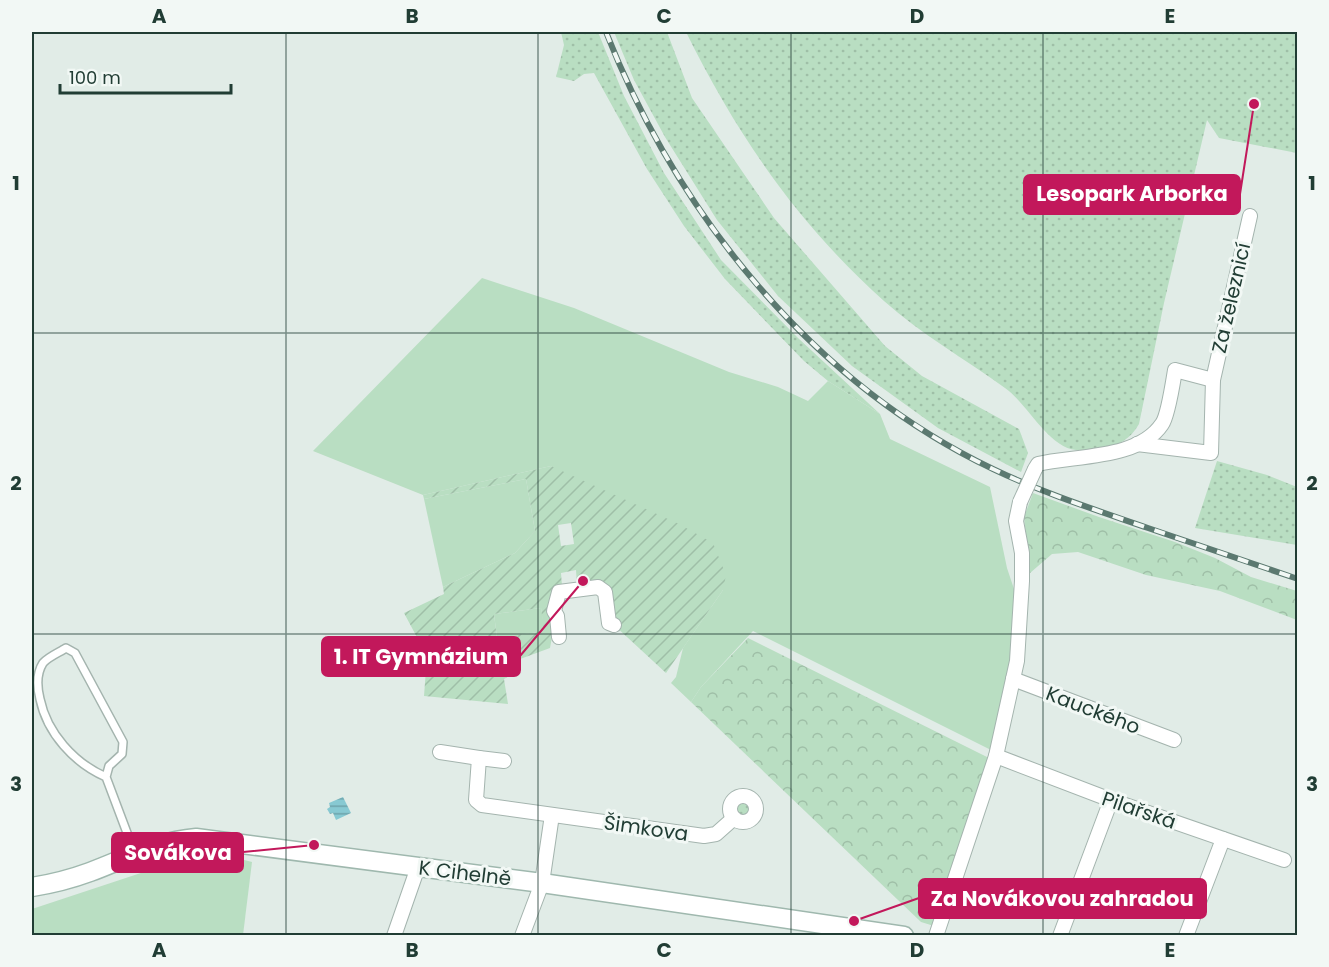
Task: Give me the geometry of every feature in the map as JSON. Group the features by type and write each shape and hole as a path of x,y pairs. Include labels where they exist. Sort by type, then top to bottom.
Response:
{"street":[{"name":"Za železnicí","path":"1137,444 1210,453 1213,380 1250,216"},
{"name":"Za železnicí","path":"1137,444 1163,423 1175,370 1213,380"},
{"path":"936,936 996,756 1013,679 1022,581 1022,553 1017,521 1020,502 1038,464 1109,454 1137,444"},
{"path":"559,637 557,616 554,611 559,592 598,587 605,592 609,623 614,625"},
{"name":"Kauckého","path":"1013,679 1174,740"},
{"path":"440,752 504,761"},
{"name":"Pilařská","path":"996,756 1111,800 1284,860"},
{"name":"Šimkova","path":"479,758 477,803 482,806 704,836 717,834 734,818"},
{"path":"1060,936 1111,800"},
{"path":"522,936 542,883 552,815"},
{"name":"K Cihelně","path":"32,887 88,873 170,842 196,838 542,883 904,936"},
{"path":"1186,936 1223,839"},
{"path":"394,936 418,867"}],"lane":[{"path":"106,777 91,770 77,758 62,742 44,716 36,683 44,663 66,648 75,653 123,742 122,754 109,766 106,777 135,854"}],"green space":[{"path":"561,32 598,32 624,96 664,173 721,260 798,338 880,414 828,381 804,361 725,279 684,226 647,169 594,73 584,74 574,81 556,77 564,45"},
{"path":"614,32 667,32 692,98 774,218 885,346 922,376 1019,429 1028,453 1021,472 938,428 852,366 778,296 717,220 665,137 634,80"},
{"path":"686,32 1297,32 1297,153 1219,138 1207,120 1164,303 1139,424 1128,437 1119,443 1109,447 1076,450 1056,441 1005,388 898,313 824,241 797,209 748,142 726,107"},
{"path":"482,278 574,308 729,372 778,387 808,401 828,381 880,414 890,439 990,487 1007,568 1016,595 1011,659 991,750 753,631 701,687 691,702 671,683 676,677 683,648 723,590 551,466 423,495 313,451"},
{"path":"1217,461 1267,475 1297,487 1297,545 1195,528"},
{"path":"551,466 679,524 713,543 726,575 723,590 666,673 614,625 598,588 560,592 550,648 512,662 514,673 504,679 508,704 424,696 427,656 404,613 444,594 443,587 515,553 535,531 526,479 424,499 423,495","holes":["571,523 574,544 561,546 558,525","576,570 577,585 562,586 561,573","541,608 544,631 497,638 494,614"]},
{"path":"526,479 535,531 515,553 443,587 424,499"},
{"path":"1033,493 1175,542 1215,558 1251,577 1297,591 1297,620 1220,591 1146,575 1078,552 1052,554 1030,573 1024,517"},
{"path":"541,608 545,631 497,638 494,614"},
{"path":"748,638 989,758 934,926 921,922 691,702 701,687"},
{"path":"740,802 746,802 750,809 746,816 740,816 736,812 736,806"},
{"path":"229,856 252,862 243,935 32,935 32,909 162,866"}],"water":[{"path":"343,797 351,813 336,820 333,813 330,814 327,809 330,807 329,803"}],"railway":[{"path":"606,32 636,100 672,165 713,228 759,287 810,341 867,390 928,433 1012,478 1089,508 1298,579"}],"place":[{"name":"Lesopark Arborka","path":"1254,104"},
{"name":"1. IT Gymnázium","path":"583,581"},
{"name":"Sovákova","path":"314,845"},
{"name":"Za Novákovou zahradou","path":"854,921"}]}
